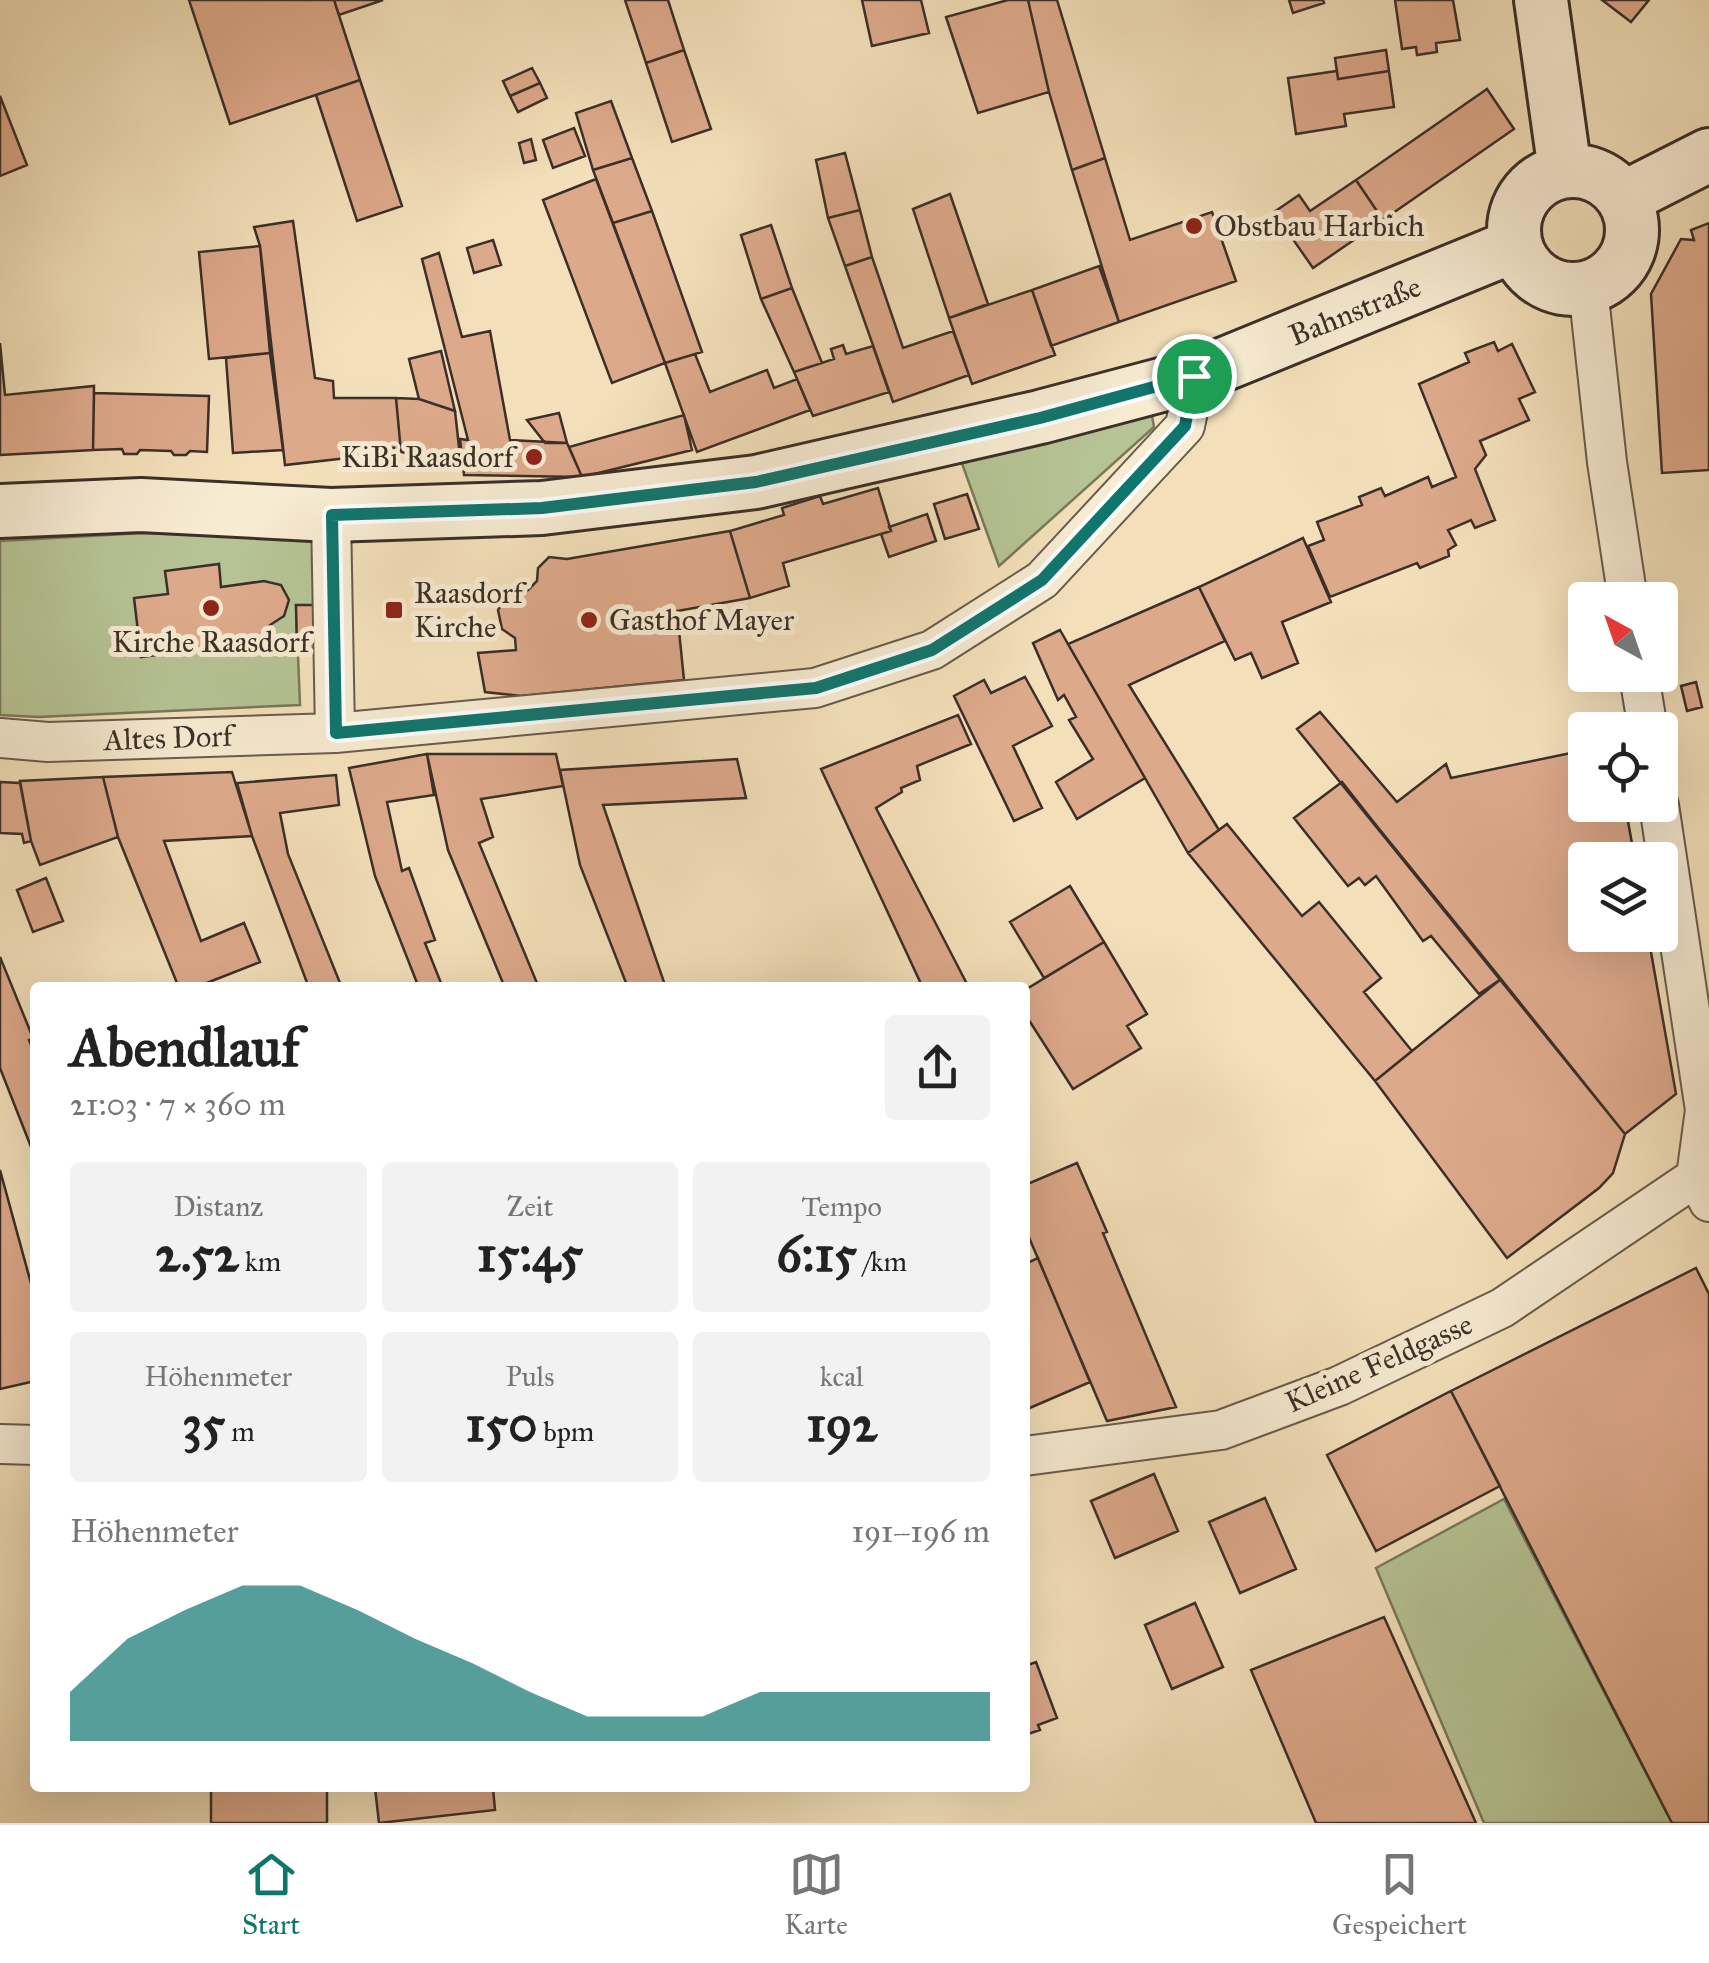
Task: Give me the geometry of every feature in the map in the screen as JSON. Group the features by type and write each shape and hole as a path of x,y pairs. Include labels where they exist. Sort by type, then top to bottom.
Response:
{"main road":[{"path":"1541,0 1565,171"},
{"path":"1624,198 1709,155"},
{"path":"1565,171 1598,175 1624,198 1632,216 1633,234 1620,268 1605,281 1588,288 1557,288 1542,281 1521,259 1516,244 1516,212 1535,184 1565,171"},
{"name":"Bahnstraße","path":"1194,376 1516,244"},
{"path":"0,511 140,506 332,515 542,508 756,482 1040,418 1194,376"}],"street":[{"path":"1588,288 1607,462 1625,582"},
{"name":"Altes Dorf","path":"0,738 48,742 336,733 816,688 932,650 1042,580 1185,426 1194,376"},
{"path":"332,515 336,733"},
{"path":"1662,822 1705,1110 1702,1190"},
{"name":"Kleine Feldgasse","path":"1030,1455 1221,1430 1339,1386 1502,1308 1702,1190"},
{"path":"0,1444 30,1446"}],"green space":[{"path":"1151,410 1154,427 999,566 960,458"},
{"path":"144,533 316,540 322,605 296,606 300,705 38,717 0,715 0,541"},
{"path":"1504,1499 1672,1823 1484,1823 1376,1568"}],"building":[{"path":"189,0 334,0 360,80 230,124"},
{"path":"334,0 383,0 339,15"},
{"path":"625,0 668,0 684,50 646,63"},
{"path":"862,0 921,0 929,33 872,46"},
{"path":"1008,0 1028,0 1049,92 978,113 946,17"},
{"path":"1028,0 1057,0 1105,158 1072,170"},
{"path":"1289,0 1323,0 1324,3 1293,13"},
{"path":"1395,0 1453,0 1460,40 1436,43 1437,52 1417,55 1416,47 1402,49"},
{"path":"1602,0 1649,0 1631,22"},
{"path":"684,50 711,129 672,142 646,63"},
{"path":"1386,50 1389,71 1338,79 1335,58"},
{"path":"532,68 540,83 510,96 503,81"},
{"path":"1337,71 1338,79 1389,71 1394,107 1344,114 1346,126 1296,134 1288,78"},
{"path":"360,80 402,206 357,221 316,95"},
{"path":"540,83 547,98 518,112 510,96"},
{"path":"1487,89 1514,129 1383,220 1356,180"},
{"path":"0,96 27,165 0,176"},
{"path":"611,101 632,158 593,170 576,113"},
{"path":"574,128 585,156 553,168 543,140"},
{"path":"531,139 536,160 524,163 519,143"},
{"path":"845,153 860,210 828,218 816,160"},
{"path":"632,158 652,211 613,223 593,170"},
{"name":"Obstbau Harbich","path":"1105,158 1130,240 1212,212 1236,281 1119,322 1072,170"},
{"path":"596,179 665,363 612,383 543,200"},
{"path":"1356,180 1383,220 1313,268 1274,212 1299,195 1310,211"},
{"path":"950,194 988,304 949,318 913,209"},
{"path":"860,210 872,257 845,266 828,218"},
{"path":"652,211 702,352 665,363 613,223"},
{"path":"293,221 315,378 333,381 334,398 396,398 401,452 285,465 260,246 254,227"},
{"path":"1709,223 1709,470 1662,473 1651,294 1681,239 1694,240 1691,230"},
{"path":"771,225 792,288 761,299 741,235"},
{"path":"493,240 501,265 474,273 467,248"},
{"path":"260,246 270,353 209,359 199,252"},
{"path":"439,253 462,337 490,331 510,440 567,443 582,477 464,475 460,439 468,440 422,259"},
{"path":"872,257 903,348 953,331 969,375 893,402 845,266"},
{"path":"1099,266 1119,322 1051,346 1032,290"},
{"path":"792,288 822,363 794,372 761,299"},
{"path":"1032,290 1055,355 972,384 949,318"},
{"path":"1494,342 1498,351 1512,344 1535,392 1519,399 1529,420 1480,441 1486,455 1475,469 1495,520 1475,528 1471,520 1448,530 1456,545 1448,550 1449,556 1420,568 1417,563 1330,597 1308,546 1324,540 1317,522 1362,505 1359,497 1381,488 1385,496 1428,477 1432,487 1456,477 1419,384 1469,362 1465,353"},
{"path":"0,343 5,395 94,386 93,450 0,455"},
{"path":"843,345 846,354 873,346 889,392 813,416 794,372 834,359 831,349"},
{"path":"441,351 455,411 419,399 409,359"},
{"path":"270,353 283,450 233,453 226,358"},
{"path":"695,354 710,392 767,370 774,388 797,379 810,410 697,452 665,363"},
{"path":"94,393 209,396 207,452 174,455 171,451 124,454 122,449 93,450"},
{"path":"396,398 419,399 455,411 461,465 401,452"},
{"path":"559,413 567,443 545,443 527,420"},
{"path":"684,415 692,450 582,477 569,447"},
{"path":"878,488 891,531 783,563 789,586 750,598 730,531 784,515 782,508 820,496 823,504"},
{"path":"967,494 979,529 945,539 934,504"},
{"path":"927,514 936,541 889,557 881,534 891,531 889,527"},
{"name":"Gasthof Mayer","path":"730,531 750,598 677,611 684,680 521,696 485,692 478,653 516,650 515,638 502,629 498,610 508,595 527,591 537,581 538,568 549,557 567,559"},
{"path":"1303,538 1331,602 1282,622 1298,663 1262,678 1251,653 1235,660 1199,587"},
{"name":"Kirche Raasdorf","path":"219,564 221,587 264,581 281,585 289,600 284,616 270,625 272,640 141,657 134,598 168,594 165,571"},
{"path":"1199,587 1225,641 1129,685 1219,830 1188,853 1068,644"},
{"path":"296,605 322,605 323,648 297,649"},
{"path":"1060,630 1145,778 1077,819 1056,782 1093,759 1069,720 1076,717 1064,695 1058,700 1033,643"},
{"path":"1025,677 1052,726 1013,746 1042,808 1014,821 954,696 984,680 991,693"},
{"path":"1696,682 1702,707 1687,711 1681,686"},
{"path":"1320,712 1397,802 1446,764 1451,778 1568,754 1568,822 1628,822 1632,842 1568,842 1568,952 1651,952 1676,1094 1625,1134 1297,729"},
{"path":"958,715 971,744 917,766 920,780 901,788 902,792 876,808 966,982 920,982 821,769"},
{"path":"427,754 556,754 563,786 481,799 493,837 479,843 537,982 503,982 448,850"},
{"path":"427,754 434,795 387,802 402,871 409,868 435,940 425,943 441,982 417,982 375,876 349,768"},
{"path":"737,759 746,798 603,805 664,982 626,982 580,865 560,770"},
{"path":"232,772 252,836 164,841 201,941 244,923 260,962 209,982 177,982 118,837 103,777"},
{"path":"336,775 339,805 280,813 288,854 340,982 307,982 252,836 237,783"},
{"path":"103,777 118,837 40,865 31,841 20,781"},
{"path":"0,782 20,783 31,841 24,843 22,834 0,833"},
{"path":"1342,782 1501,979 1479,994 1431,936 1423,941 1376,876 1365,885 1359,878 1348,886 1294,818"},
{"path":"1227,824 1302,916 1319,902 1381,978 1364,992 1412,1051 1375,1081 1188,853"},
{"path":"46,878 63,921 33,932 17,890"},
{"path":"1070,886 1104,942 1044,978 1010,922"},
{"path":"1104,942 1147,1014 1127,1026 1141,1048 1073,1089 1030,1022 1030,987"},
{"path":"0,957 30,1031 30,1144 0,1068"},
{"path":"1501,979 1625,1134 1613,1173 1599,1188 1507,1258 1375,1081"},
{"path":"1077,1163 1176,1407 1107,1421 1030,1240 1030,1183"},
{"path":"0,1170 30,1280 30,1382 0,1389"},
{"path":"1038,1258 1090,1382 1030,1408 1030,1262"},
{"path":"1696,1268 1709,1294 1709,1823 1672,1823 1451,1391"},
{"path":"1451,1391 1500,1486 1376,1551 1327,1455"},
{"path":"1154,1474 1178,1531 1115,1558 1091,1501"},
{"path":"1265,1498 1296,1569 1240,1593 1209,1522"},
{"path":"1195,1603 1223,1667 1172,1689 1145,1625"},
{"path":"1384,1617 1476,1823 1316,1823 1251,1670"},
{"path":"1036,1662 1057,1718 1038,1725 1040,1730 1030,1733 1030,1664"},
{"path":"211,1792 327,1792 327,1823 211,1823"},
{"path":"375,1792 493,1792 495,1810 379,1823"}],"place":[{"name":"Obstbau Harbich","path":"1194,226"},
{"name":"KiBi Raasdorf","path":"534,457"},
{"name":"Kirche Raasdorf","path":"211,608"},
{"name":"Raasdorf Kirche","path":"394,610"},
{"name":"Gasthof Mayer","path":"589,620"}],"route":[{"path":"1194,376 1185,426 1042,580 932,650 816,688 336,733 332,515 542,508 756,482 1040,418 1194,376"}]}
